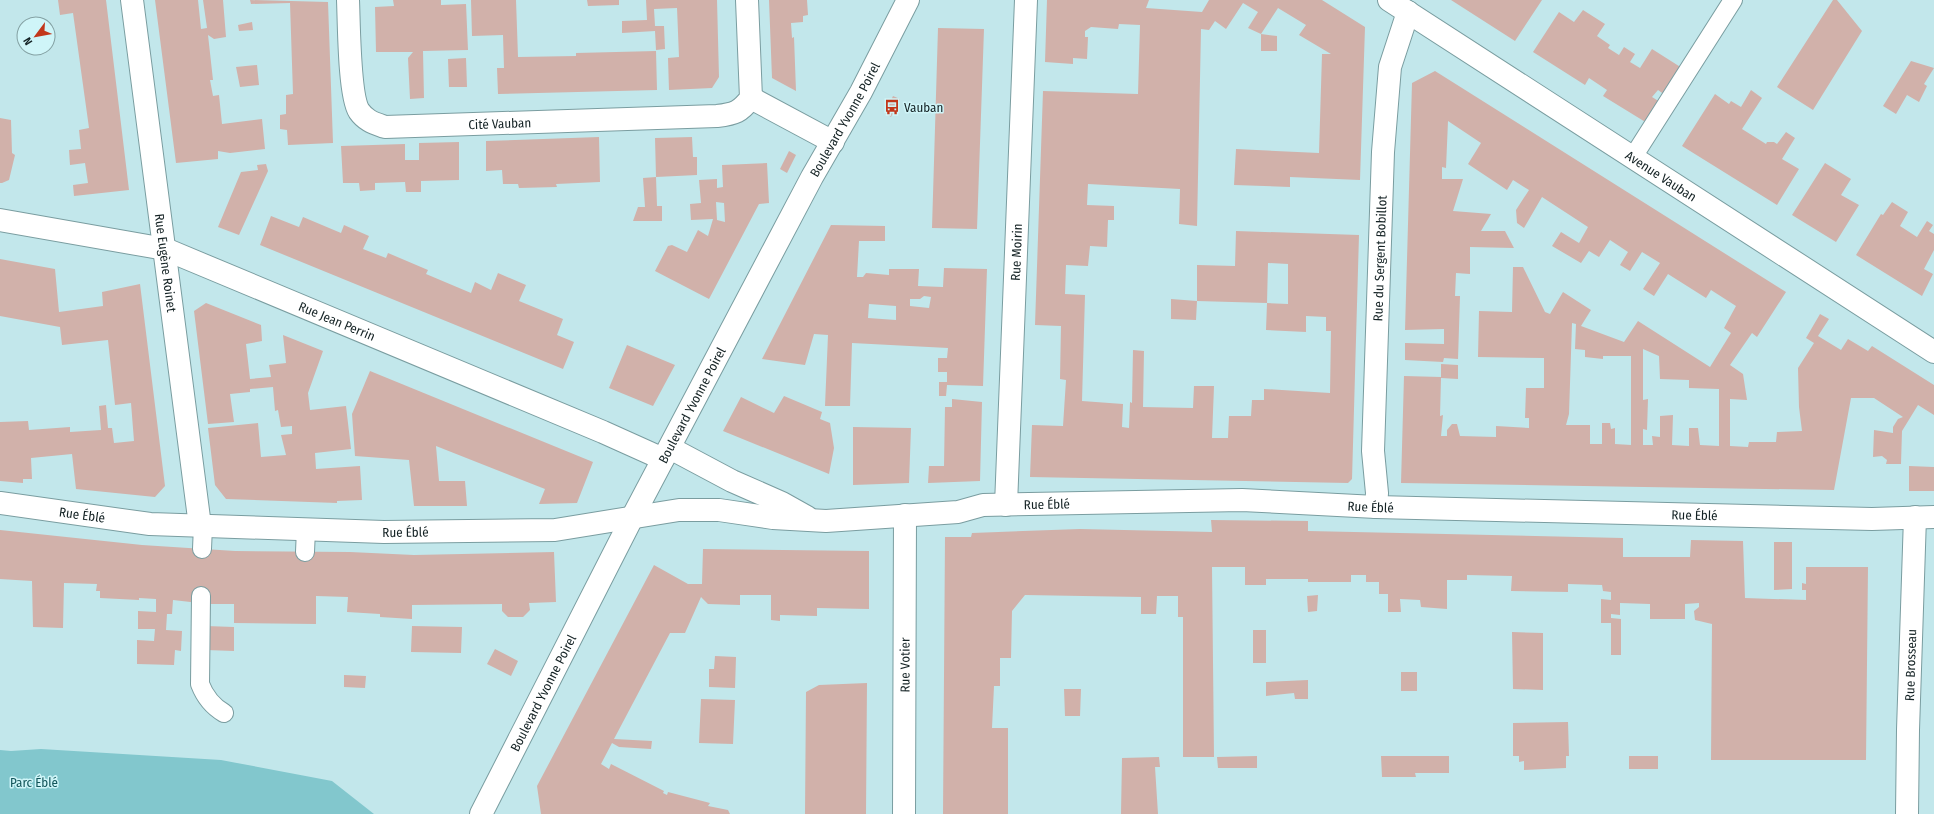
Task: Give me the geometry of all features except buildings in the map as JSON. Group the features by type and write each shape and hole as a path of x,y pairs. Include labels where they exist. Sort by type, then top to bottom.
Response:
{"street":[{"name":"Rue Eugène Roinet","path":"132,0 201,526"},
{"name":"Cité Vauban","path":"348,0 354,93 359,110 368,121 385,127 717,116 734,114 751,98"},
{"path":"747,0 751,98 833,142"},
{"name":"Boulevard Yvonne Poirel","path":"481,814 632,518 812,177 833,142 908,0"},
{"name":"Rue Moirin","path":"1006,505 1026,0"},
{"name":"Avenue Vauban","path":"1389,0 1933,348"},
{"name":"Rue du Sergent Bobillot","path":"1376,507 1377,494 1373,451 1382,152 1390,67 1408,12"},
{"name":"Rue Jean Perrin","path":"0,220 165,249 603,432 667,454"},
{"name":"Rue Éblé","path":"667,454 732,480 782,503 809,519"},
{"name":"Rue Éblé","path":"0,504 150,524 384,532 555,530 679,510 719,510 772,518 826,521 958,512 983,505 1242,500 1376,507 1872,520 1924,517"},
{"name":"Rue Votier","path":"904,814 905,515"},
{"name":"Rue Brosseau","path":"1907,814 1908,730 1924,517"}],"lane":[{"path":"1633,157 1733,0"},
{"path":"201,526 202,549"},
{"path":"305,552 306,529"},
{"path":"201,596 200,684 204,694 211,703 224,713"}],"green space":[{"name":"Parc Éblé","path":"41,749 221,760 332,781 374,814 0,814 0,750 11,751"}],"place":[{"name":"Vauban","path":"892,107"}]}
